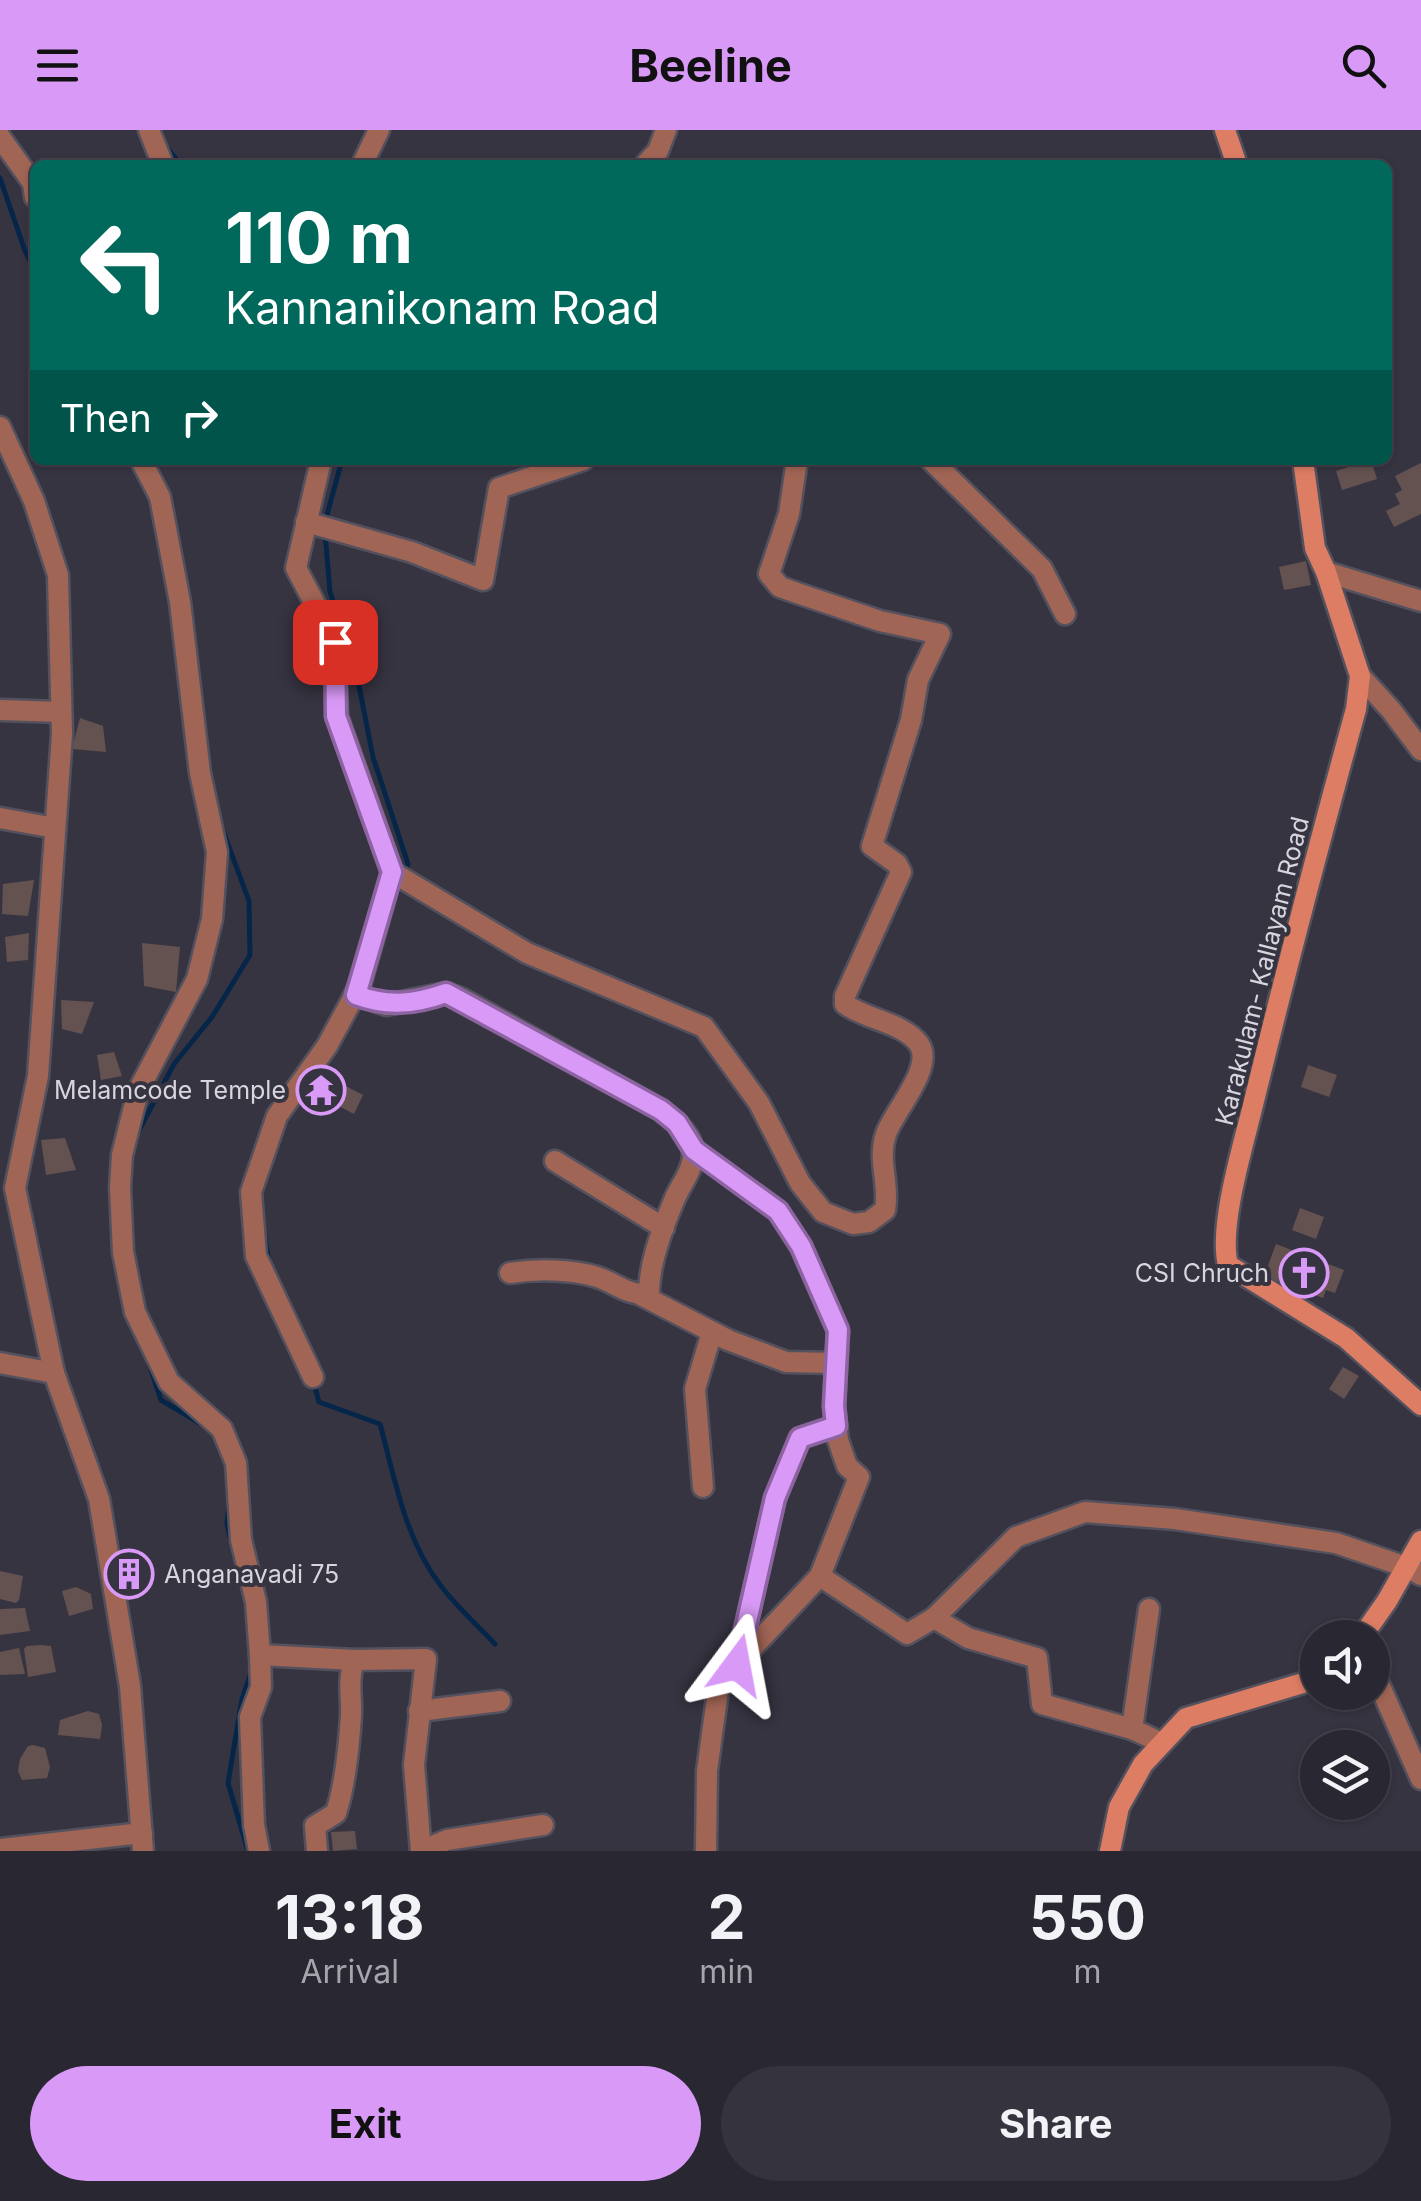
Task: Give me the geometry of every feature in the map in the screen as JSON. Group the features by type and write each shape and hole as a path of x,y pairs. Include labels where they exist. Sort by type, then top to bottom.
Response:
{"street":[{"path":"149,130 161,160"},
{"path":"364,160 378,130"},
{"path":"650,160 658,151 666,130"},
{"path":"1225,130 1235,160"},
{"path":"0,137 30,178"},
{"path":"0,426 34,501 58,575 62,712 38,1076 16,1188 54,1373 98,1499 130,1686 142,1842 0,1849"},
{"path":"144,465 160,497 168,536 180,602 200,773 217,852 212,918 196,979 138,1091 122,1156 123,1252 135,1312 169,1382 222,1429 236,1463 242,1540 256,1602 262,1687 250,1718 254,1825 259,1851"},
{"path":"320,465 296,568 335,642 336,716 399,876 527,953 704,1027 759,1102 800,1183 823,1212 853,1224 869,1222 885,1210 888,1195 882,1163 886,1134 924,1062 920,1046 908,1034 860,1015 845,1004 845,996 902,872 872,846 918,680 940,634 880,621 800,594 780,586 769,574 789,514 795,465"},
{"path":"306,522 412,552 483,580 499,488 568,465"},
{"path":"937,465 1042,569 1066,614"},
{"name":"Karakulam- Kallayam Road","path":"1304,465 1315,548 1360,676 1356,709 1294,932 1223,1246 1228,1265 1346,1338 1421,1405"},
{"path":"1326,572 1421,601"},
{"path":"1360,676 1421,750"},
{"path":"0,710 62,712"},
{"path":"0,818 55,828"},
{"path":"313,1377 256,1256 252,1192 277,1116 360,996 399,876"},
{"path":"360,996 386,1004 416,1002 446,993 462,999 661,1110 677,1123 694,1150 778,1211 814,1274 838,1330 836,1426 842,1458 859,1478 820,1576 718,1684 707,1771 706,1851"},
{"path":"641,1295 650,1293 649,1281 664,1228 687,1177 694,1150"},
{"path":"555,1160 664,1228"},
{"path":"510,1274 569,1272 599,1278 786,1362 836,1363"},
{"path":"703,1487 695,1389 712,1332"},
{"path":"0,1364 54,1373"},
{"path":"737,1665 782,1483 800,1438 836,1426"},
{"path":"820,1576 908,1634 934,1618 1016,1536 1085,1512 1175,1519 1336,1543 1414,1571"},
{"path":"1375,1620 1414,1571 1421,1541"},
{"path":"1132,1729 1149,1610"},
{"path":"934,1618 968,1638 1037,1658 1042,1704 1132,1729 1162,1743"},
{"path":"260,1655 426,1659 414,1765 421,1851 448,1840 543,1825"},
{"path":"317,1851 316,1826 336,1813 344,1789 351,1670 356,1660"},
{"path":"1110,1851 1119,1807 1143,1764 1186,1718 1300,1684"},
{"path":"419,1711 500,1702"},
{"path":"1390,1709 1421,1780"}],"building":[{"path":"1421,463 1421,514 1394,527 1386,511 1400,504 1395,494 1402,490 1395,476"},
{"path":"1373,465 1377,479 1342,490 1336,471"},
{"path":"1306,561 1311,585 1284,590 1279,567"},
{"path":"80,718 103,726 106,752 72,749"},
{"path":"34,880 28,916 2,914 3,884"},
{"path":"29,933 28,960 7,962 5,937"},
{"path":"142,943 180,947 176,992 144,986"},
{"path":"61,1000 94,1002 82,1034 62,1029"},
{"path":"114,1052 122,1076 101,1080 97,1055"},
{"path":"1308,1065 1337,1075 1329,1097 1301,1087"},
{"name":"Melamcode Temple","path":"340,1083 363,1095 354,1114 331,1102"},
{"path":"65,1138 76,1170 46,1175 41,1140"},
{"path":"1300,1208 1324,1217 1316,1239 1292,1230"},
{"name":"CSI Chruch","path":"1276,1244 1344,1270 1335,1293 1326,1290 1323,1298 1264,1276"},
{"path":"1343,1367 1359,1376 1344,1399 1329,1389"},
{"path":"0,1571 23,1576 16,1603 0,1599"},
{"path":"76,1587 91,1594 93,1609 69,1616 62,1591"},
{"path":"25,1608 30,1631 0,1635 0,1609"},
{"path":"51,1646 56,1672 28,1677 24,1649"},
{"path":"19,1648 25,1674 0,1675 0,1652"},
{"path":"88,1711 99,1714 100,1739 58,1735 60,1720"},
{"path":"33,1745 45,1748 50,1767 47,1778 22,1780 18,1771 20,1759"},
{"path":"355,1831 357,1849 333,1851 331,1832"}],"waterway":[{"path":"164,144 177,160"},
{"path":"0,178 30,261"},
{"path":"325,522 341,465"},
{"path":"325,533 330,592 335,607 356,630 363,653 359,686 373,757 408,864 404,874"},
{"path":"137,1134 174,1064 212,1017 250,955 249,901 222,828"},
{"path":"392,907 400,884"},
{"path":"264,1233 269,1262"},
{"path":"145,1352 161,1400 206,1427"},
{"path":"314,1384 319,1402 380,1424 418,1549 447,1594 495,1644"},
{"path":"229,1504 227,1524 235,1557"},
{"path":"248,1851 228,1783 242,1699 252,1670"}],"place":[{"name":"Melamcode Temple","path":"321,1090"},
{"name":"CSI Chruch","path":"1304,1273"},
{"name":"Anganavadi 75","path":"129,1574"}],"route":[{"path":"335,642 336,716 392,872 356,995 386,1004 416,1002 446,993 462,999 661,1110 677,1123 694,1150 778,1211 801,1246 838,1330 836,1426 800,1438 775,1498 737,1665"}]}
